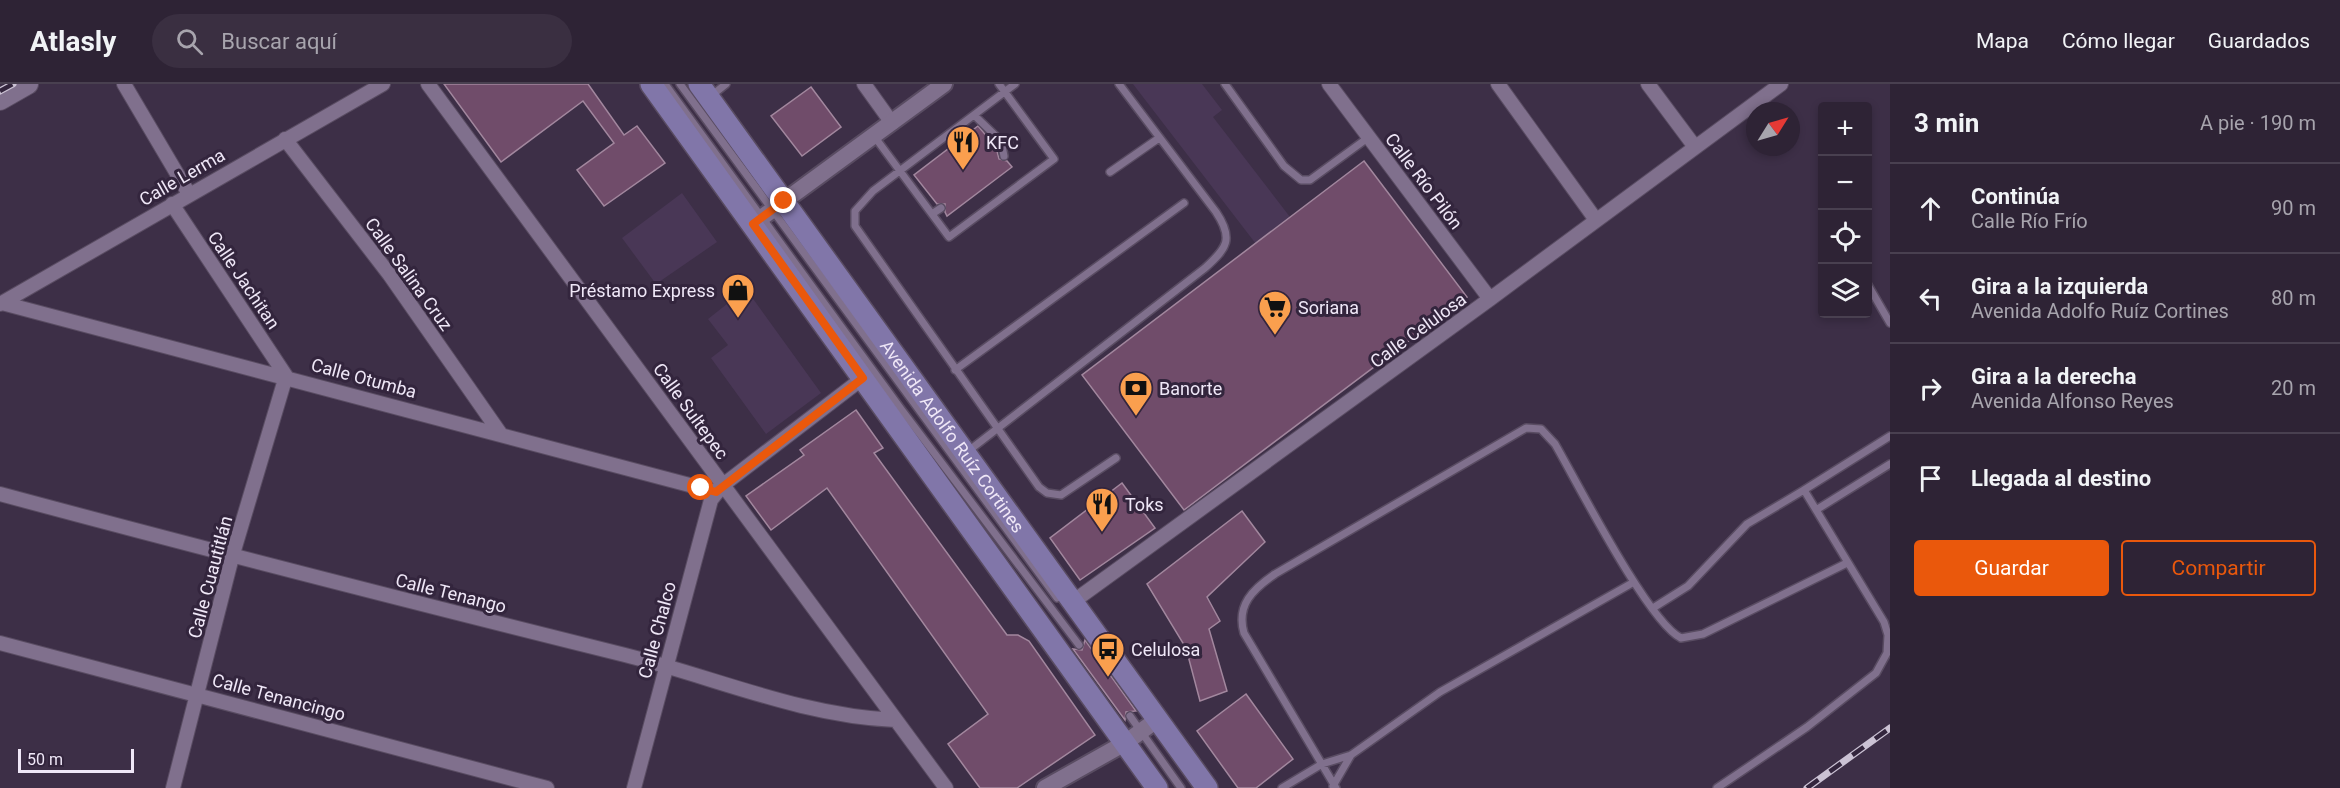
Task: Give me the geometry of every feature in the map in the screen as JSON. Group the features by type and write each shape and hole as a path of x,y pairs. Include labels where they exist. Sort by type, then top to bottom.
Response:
{"main road":[{"path":"0,100 28,84"},
{"name":"Avenida Adolfo Ruíz Cortines","path":"651,84 768,213 966,453 1067,601 1145,729 1157,788"},
{"name":"Avenida Adolfo Ruíz Cortines","path":"704,91 768,213 863,378 1145,729 1207,788"}],"street":[{"path":"124,84 189,194"},
{"name":"Calle Lerma","path":"1,303 383,84"},
{"name":"Calle Sultepec","path":"428,84 719,488 946,788"},
{"path":"864,84 892,123"},
{"path":"768,213 944,84"},
{"name":"Calle Río Pilón","path":"1329,84 1490,299"},
{"path":"1498,84 1596,220"},
{"path":"1648,84 1695,147"},
{"name":"Calle Celulosa","path":"1067,601 1490,299 1781,84"},
{"name":"Calle Salina Cruz","path":"285,139 389,274 501,433"},
{"name":"Calle Jachitan","path":"172,204 286,376"},
{"name":"Calle Otumba","path":"1,303 501,433 609,465 719,488"},
{"name":"Calle Cuautitlán","path":"172,788 232,557 286,376"},
{"path":"719,488 863,378"},
{"name":"Calle Chalco","path":"634,788 703,528 719,488"},
{"name":"Calle Tenango","path":"0,494 232,557 666,665 819,710 855,718 895,720"},
{"name":"Calle Tenancingo","path":"0,643 547,788"},
{"path":"1046,788 1145,729"}],"lane":[{"path":"666,84 1067,601"},
{"path":"680,84 901,409 1079,645"},
{"path":"704,91 726,84"},
{"path":"874,136 949,237 1054,159 999,84"},
{"path":"1015,84 858,204 854,219 855,226 1031,478 1047,493 1054,495 1071,489 1116,458"},
{"path":"966,453 1205,268 1226,245 1228,237 1223,222 1119,84"},
{"path":"1225,84 1284,166 1301,180 1310,180 1369,137"},
{"path":"974,115 1001,141 1004,156"},
{"path":"1110,172 1159,138"},
{"path":"955,370 1184,203"},
{"path":"932,214 941,208"},
{"path":"1872,292 1890,322"},
{"path":"1334,787 1244,633 1240,621 1249,597 1275,574 1514,433 1534,427 1549,437 1634,582 1673,634 1681,638 1693,638 1847,562"},
{"path":"1653,608 1688,586 1748,524 1890,436"},
{"path":"1816,510 1890,464"},
{"path":"1717,788 1807,727 1859,688 1883,663 1887,653 1888,635 1884,622 1804,490"},
{"path":"1282,788 1322,764 1351,755 1440,692 1634,582"},
{"path":"1130,716 1145,729 1181,788"},
{"path":"1334,787 1351,755"}],"shaded area":[{"path":"1133,84 1202,84 1222,110 1213,117 1290,217 1256,244"},
{"path":"682,193 717,242 656,284 622,238"},
{"path":"746,289 821,393 766,434 711,358 728,345 708,319"}],"building":[{"path":"444,84 588,84 624,135 637,126 665,163 604,206 577,170 614,143 583,101 501,162"},
{"path":"811,87 841,127 802,156 771,116"},
{"name":"KFC","path":"978,126 996,147 999,159 1007,161 1012,167 947,216 945,204 937,204 914,175"},
{"name":"Soriana","path":"1364,161 1467,297 1184,510 1082,375"},
{"path":"856,410 883,448 874,453 1007,635 1018,635 1029,641 1095,735 1017,788 980,788 948,744 988,714 827,488 771,530 746,496 804,455 800,450"},
{"name":"Toks","path":"1122,483 1155,528 1080,580 1050,538"},
{"path":"1242,511 1265,542 1207,597 1220,621 1209,629 1227,691 1200,701 1186,648 1147,584"},
{"name":"Celulosa","path":"1085,640 1136,711 1126,712 1125,720 1073,649 1082,650"},
{"path":"1246,694 1293,759 1256,788 1238,788 1197,731"}],"railway":[{"path":"0,91 13,84"},
{"path":"1807,788 1890,728"}],"place":[{"name":"KFC","path":"963,171"},
{"name":"Préstamo Express","path":"738,319"},
{"name":"Soriana","path":"1275,336"},
{"name":"Banorte","path":"1136,417"},
{"name":"Toks","path":"1102,533"},
{"name":"Celulosa","path":"1108,678"}],"route":[{"path":"701,488 716,492 863,378 753,224 784,201"}]}
